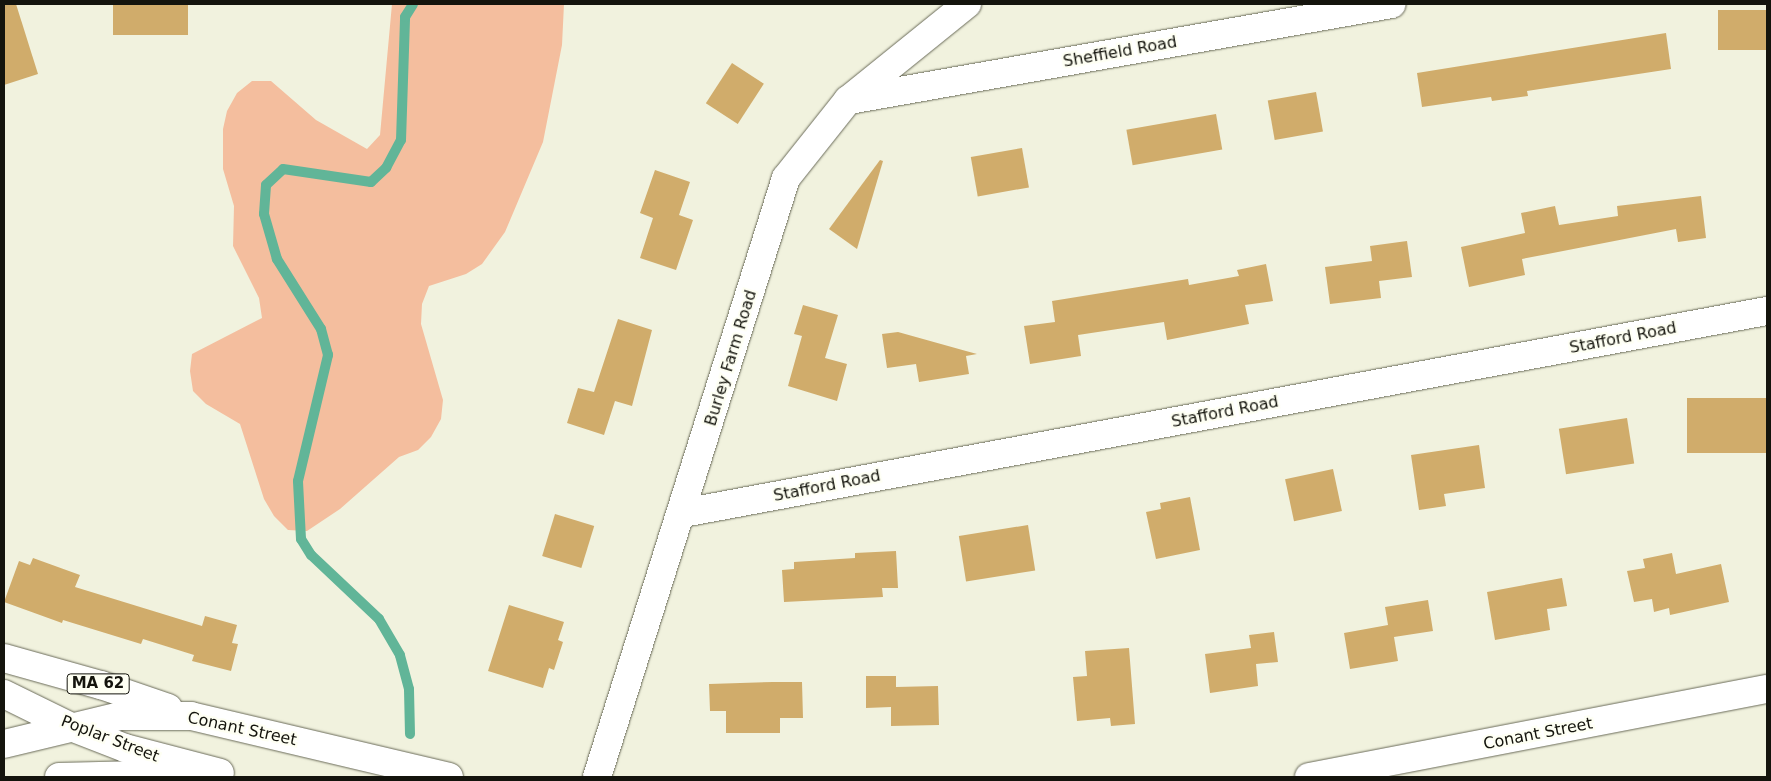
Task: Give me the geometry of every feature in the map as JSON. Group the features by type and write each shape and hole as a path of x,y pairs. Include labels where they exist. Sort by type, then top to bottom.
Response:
{"street":[{"name":"Burley Farm Road","path":"597,777 683,513 786,178 848,100 966,4"},
{"name":"Sheffield Road","path":"848,100 1392,4"},
{"name":"Stafford Road","path":"683,513 1767,311"},
{"name":"MA 62","path":"4,658 101,684 191,716"},
{"name":"Conant Street","path":"1309,777 1767,689"},
{"name":"Poplar Street","path":"4,694 72,727 163,760 229,775"},
{"name":"Conant Street","path":"4,744 121,716 191,716 449,777"},
{"path":"60,777 229,775"}],"shaded area":[{"path":"392,4 564,4 562,45 543,142 505,232 482,264 466,274 429,286 422,304 421,324 443,400 441,419 431,437 418,450 399,457 340,509 307,531 288,530 274,516 264,499 240,424 206,404 193,391 190,371 192,354 262,318 259,298 233,246 234,206 223,169 223,129 227,111 237,93 252,81 271,81 316,120 367,149 380,135"}],"building":[{"path":"4,4 16,4 38,74 4,85"},
{"path":"113,4 188,4 188,35 113,35"},
{"path":"1718,10 1767,10 1767,50 1718,50"},
{"path":"1666,33 1671,69 1527,91 1528,96 1492,101 1491,97 1422,107 1417,73"},
{"path":"732,63 764,84 738,124 706,103"},
{"path":"1316,92 1323,131 1275,140 1268,101"},
{"path":"1216,114 1222,149 1133,165 1126,130"},
{"path":"1022,148 1029,187 978,196 971,157"},
{"path":"880,160 883,161 857,249 829,229"},
{"path":"655,170 690,182 679,215 693,220 676,270 640,258 653,218 640,213"},
{"path":"1701,196 1706,238 1678,242 1676,229 1522,259 1525,275 1469,287 1461,247 1525,233 1521,213 1555,206 1559,225 1618,216 1617,206"},
{"path":"1407,241 1412,277 1379,281 1381,298 1330,304 1325,267 1372,261 1370,246"},
{"path":"1266,264 1273,301 1245,305 1249,324 1167,340 1164,322 1078,335 1081,356 1030,364 1024,326 1055,322 1052,301 1188,279 1189,285 1239,276 1237,270"},
{"path":"803,305 838,315 825,358 847,364 837,401 788,386 802,336 794,334"},
{"path":"618,319 652,330 632,406 615,401 604,435 567,423 578,388 594,392"},
{"path":"898,332 977,354 966,356 969,374 919,382 916,364 887,368 882,334"},
{"path":"1687,398 1767,398 1767,453 1687,453"},
{"path":"1627,418 1634,463 1566,474 1559,429"},
{"path":"1479,445 1485,488 1444,494 1446,506 1419,510 1411,455"},
{"path":"1333,469 1342,511 1294,521 1285,479"},
{"path":"1190,497 1200,550 1156,559 1146,512 1161,509 1160,503"},
{"path":"555,514 594,526 581,568 542,556"},
{"path":"1028,525 1035,570 966,581 959,536"},
{"path":"896,551 898,588 882,588 883,597 784,602 782,570 794,569 794,562 855,558 855,553"},
{"path":"1672,553 1676,574 1721,564 1729,602 1670,615 1669,608 1654,612 1652,599 1634,602 1627,571 1645,568 1643,559"},
{"path":"33,558 80,575 75,587 202,626 205,616 237,625 232,643 238,644 231,671 192,661 194,655 143,639 141,644 63,620 62,623 4,602 19,561 30,565"},
{"path":"1562,578 1567,606 1547,609 1550,630 1495,640 1487,592"},
{"path":"1428,600 1433,631 1394,637 1398,661 1350,669 1344,633 1388,625 1385,607"},
{"path":"509,605 564,622 558,640 563,642 554,670 549,668 543,688 488,671"},
{"path":"1274,632 1278,662 1256,664 1258,686 1210,693 1205,654 1251,648 1249,635"},
{"path":"1129,648 1135,724 1111,726 1110,718 1077,721 1073,677 1087,676 1085,651"},
{"path":"866,676 896,676 896,687 938,686 939,725 891,726 891,707 866,708"},
{"path":"802,682 803,718 780,718 780,733 726,733 726,711 710,711 709,684"}],"waterway":[{"path":"410,734 409,689 400,655 379,619 311,555 301,539 298,481 328,355 321,329 277,259 264,214 266,185 283,169 371,182 386,168 401,140 405,17 413,4"}]}
